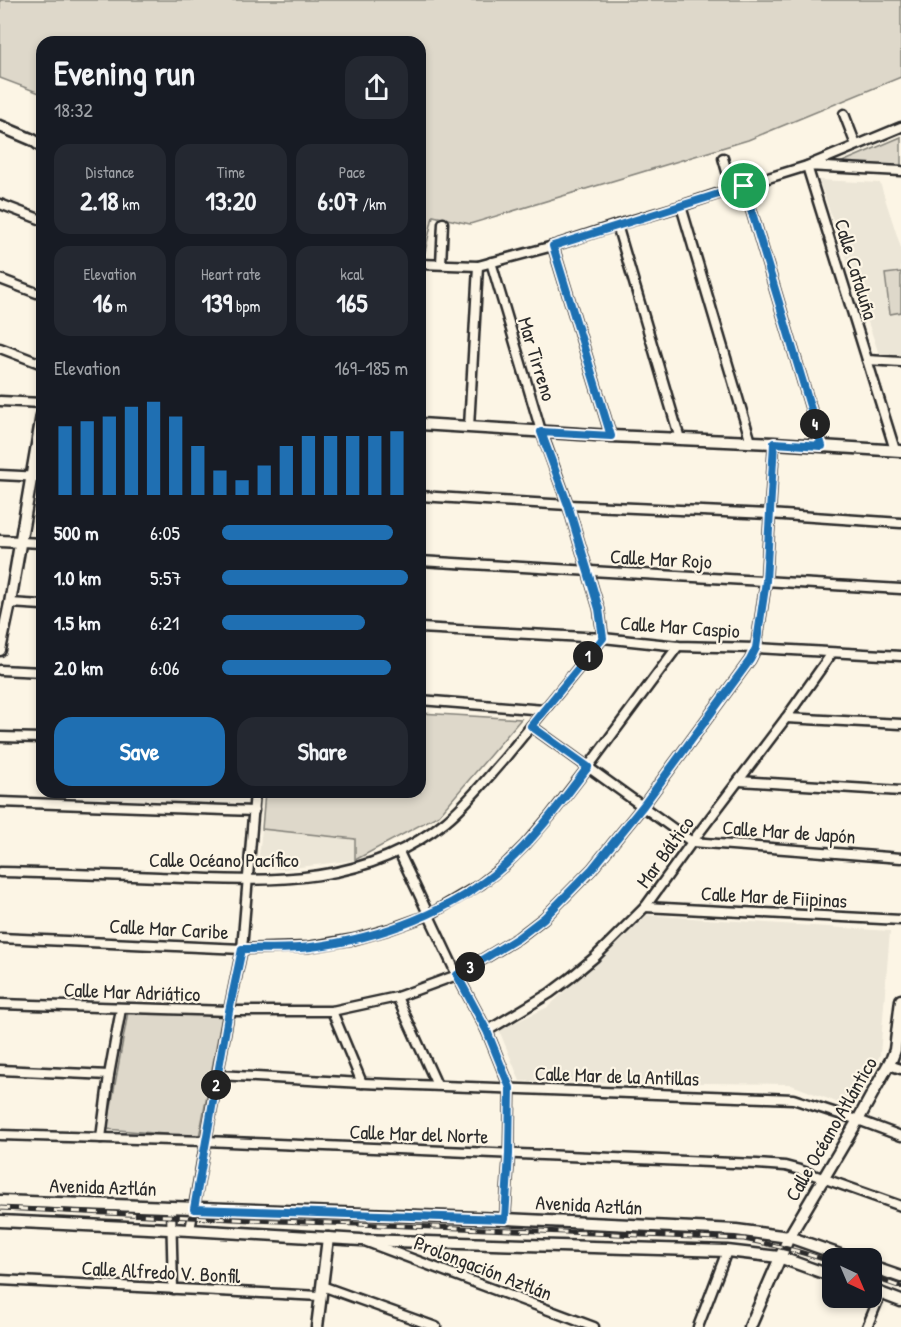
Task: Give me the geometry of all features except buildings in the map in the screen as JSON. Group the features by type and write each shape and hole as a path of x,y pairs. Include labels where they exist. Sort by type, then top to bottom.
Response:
{"main road":[{"path":"0,126 36,142"},
{"path":"426,424 898,451"},
{"path":"0,650 6,610 36,481"},
{"path":"0,541 21,542"},
{"name":"Calle Océano Atlántico","path":"750,1327 789,1237 898,1050 901,1000"},
{"name":"Avenida Aztlán","path":"0,1201 505,1219 736,1230 789,1237 822,1249"},
{"name":"Avenida Aztlán","path":"0,1221 361,1240 727,1251 779,1257 822,1272"},
{"path":"317,1327 328,1238"},
{"path":"882,1270 901,1277"},
{"path":"882,1294 901,1301"}],"street":[{"path":"844,114 856,146"},
{"path":"426,264 478,266 553,246 807,166 901,127"},
{"path":"723,158 732,189"},
{"path":"807,166 901,171"},
{"name":"Calle Cataluña","path":"807,166 867,360 898,451"},
{"path":"744,186 822,446"},
{"path":"0,204 36,218"},
{"path":"681,206 751,442"},
{"path":"441,264 443,223"},
{"path":"617,225 680,439"},
{"path":"553,246 611,436"},
{"name":"Mar Tirreno","path":"491,262 541,432 568,505 599,609 603,638"},
{"path":"469,427 478,266"},
{"path":"0,279 36,294"},
{"path":"0,348 36,362"},
{"path":"867,360 901,362"},
{"path":"0,401 36,403"},
{"path":"756,648 766,581 774,443"},
{"path":"0,475 36,477"},
{"path":"426,496 901,523"},
{"path":"21,542 36,543"},
{"name":"Calle Mar Rojo","path":"426,561 901,589"},
{"path":"6,610 36,606"},
{"name":"Calle Mar Caspio","path":"426,628 603,638 678,646 901,656"},
{"name":"Calle Océano Pacífico","path":"0,872 249,880 307,878 344,871 399,852 422,839 447,820 476,792 603,638"},
{"name":"Calle Mar Caribe","path":"0,938 242,949 308,947 356,939 429,915 481,884 525,845 588,767 678,646"},
{"name":"Calle Mar Adriático","path":"0,1004 121,1009 332,1011 397,997 457,975 518,938 544,918 592,869 643,806 750,660 756,648"},
{"name":"Mar Báltico","path":"487,1031 550,993 570,978 595,957 645,907 832,653"},
{"path":"0,670 36,672"},
{"path":"426,700 544,710"},
{"path":"786,718 901,724"},
{"path":"531,726 692,842"},
{"path":"0,737 36,738"},
{"path":"739,782 901,791"},
{"path":"190,1230 242,949 255,798"},
{"path":"0,802 254,811"},
{"name":"Calle Mar de Japón","path":"692,842 901,858"},
{"path":"399,852 457,975 487,1031 510,1088 505,1219"},
{"name":"Calle Mar de Fiipinas","path":"645,907 901,920"},
{"path":"397,997 437,1085"},
{"path":"101,1138 121,1009"},
{"path":"332,1011 362,1083"},
{"path":"889,1065 901,1069"},
{"path":"0,1070 109,1075"},
{"name":"Calle Mar de la Antillas","path":"218,1075 362,1083 793,1099 901,1136"},
{"name":"Calle Mar del Norte","path":"0,1135 785,1166 901,1206"},
{"path":"171,1208 173,1289"},
{"name":"Prolongación Aztlán","path":"361,1240 594,1327"},
{"path":"698,1327 727,1251"},
{"name":"Calle Alfredo V. Bonfil","path":"0,1280 173,1289 321,1291 436,1327"},
{"path":"867,1327 872,1308"}],"shaded area":[{"path":"0,0 901,0 901,77 748,140 470,224 433,216 426,248 426,36 36,36 36,92 0,78"},
{"path":"901,137 901,169 833,166"},
{"path":"819,180 880,183 901,248 901,359 880,357"},
{"path":"901,272 901,312 890,314 885,274"},
{"path":"426,713 521,719 439,815 355,860 355,839 262,829 265,798 426,798"},
{"path":"262,829 356,839 355,860 284,869 268,868 260,862"},
{"path":"646,915 890,931 880,1055 852,1108 789,1084 520,1081 499,1030 548,1007"},
{"path":"128,1012 222,1016 199,1137 107,1129"}],"railway":[{"path":"0,1208 744,1239 822,1259"},
{"path":"882,1280 901,1287"}],"route":[{"path":"744,186 822,446 774,443 766,581 756,648 750,660 643,806 592,869 544,918 518,938 457,975 487,1031 510,1088 505,1219 194,1209 242,949 308,947 356,939 429,915 481,884 505,865 551,815 588,767 531,726 603,638 599,609 568,505 541,432 611,436 553,246 744,186"}]}
